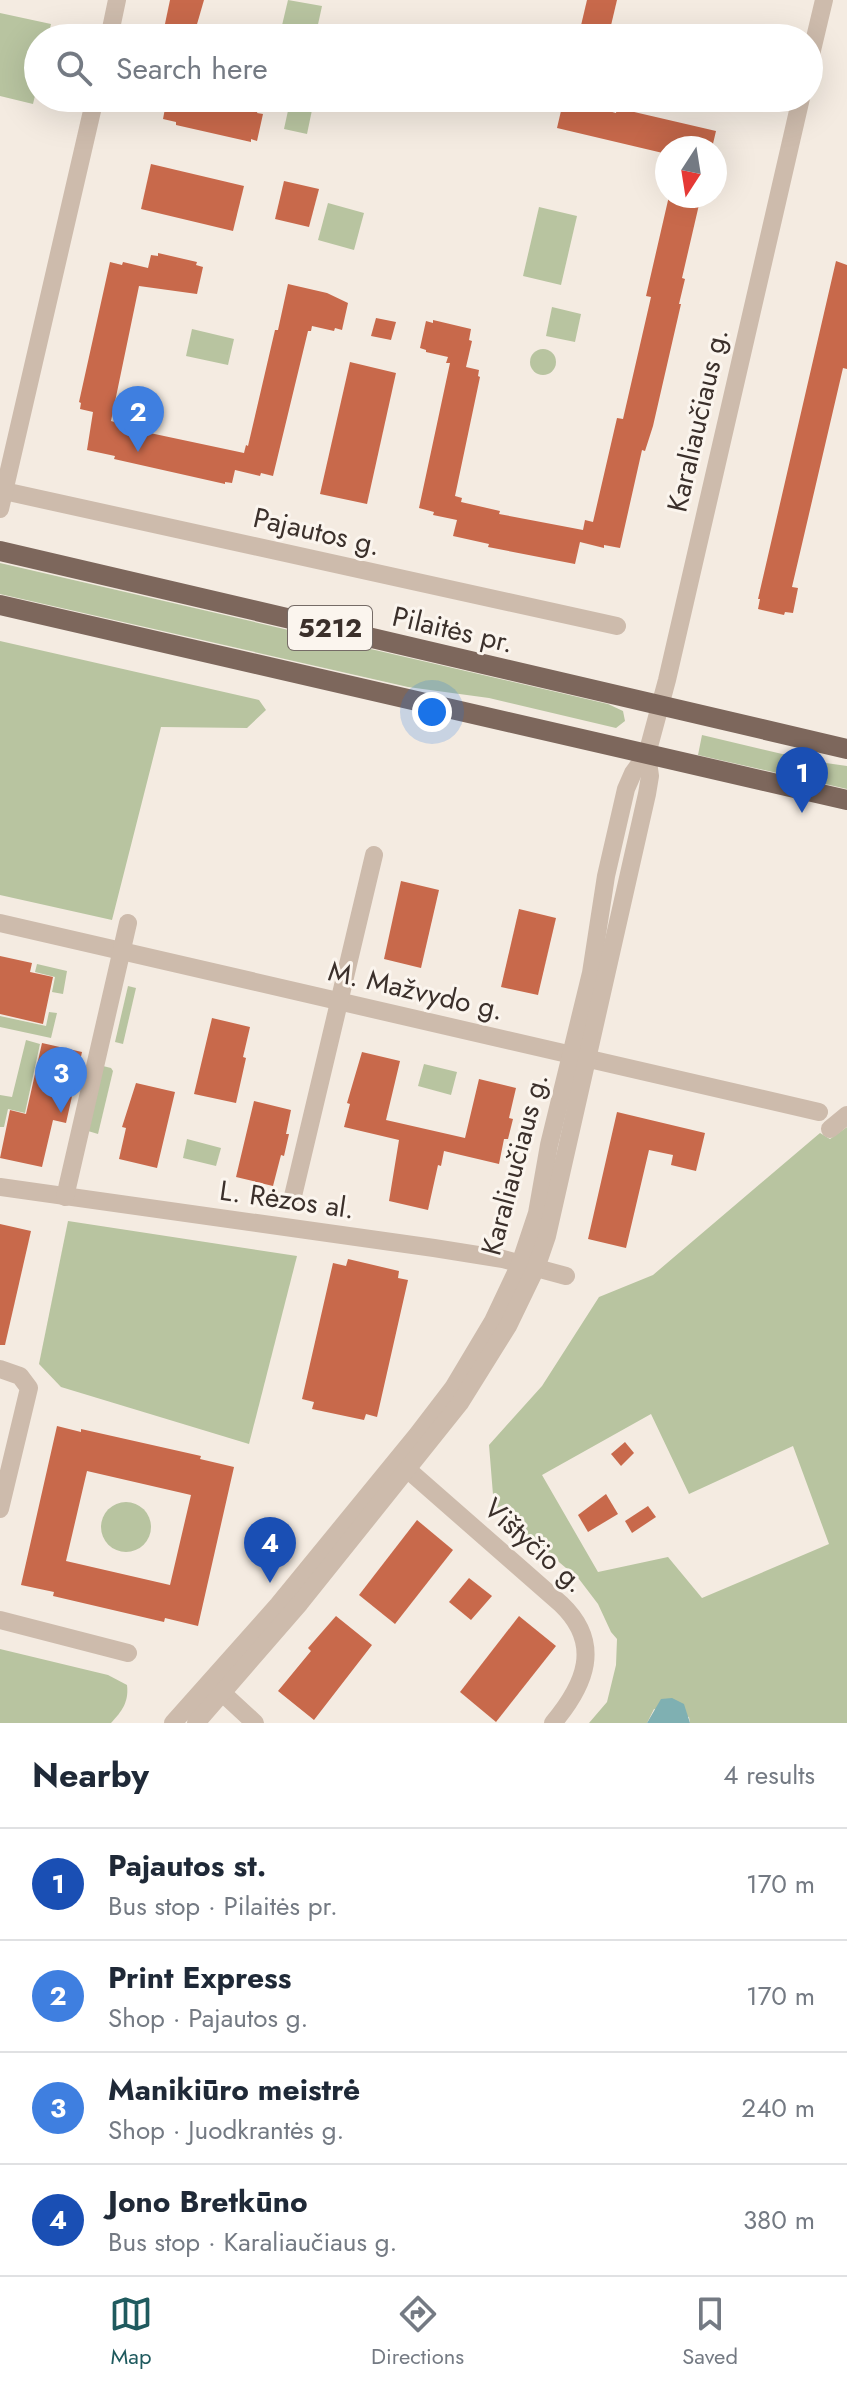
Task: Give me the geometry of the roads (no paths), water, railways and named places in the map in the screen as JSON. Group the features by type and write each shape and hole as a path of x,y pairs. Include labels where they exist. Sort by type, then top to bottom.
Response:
{"main road":[{"name":"Pilaitės pr.","path":"0,551 847,749"},
{"name":"5212","path":"0,605 847,800"}],"street":[{"path":"112,24 117,0"},
{"path":"818,24 824,0"},
{"path":"2,500 92,112"},
{"name":"Karaliaučiaus g.","path":"173,1723 217,1688 300,1603 478,1377 508,1326 528,1266 549,1145 580,1057 647,794 650,776 647,754 798,112"},
{"name":"Pajautos g.","path":"2,500 617,626"},
{"path":"293,1196 374,855"},
{"name":"M. Mažvydo g.","path":"0,923 819,1112"},
{"path":"65,1197 128,923"},
{"path":"830,1129 847,1115"},
{"name":"L. Rėzos al.","path":"0,1187 434,1248 566,1276"},
{"name":"Karaliaučiaus g.","path":"196,1723 217,1688 278,1605 453,1388 528,1266"},
{"path":"0,1369 20,1376 29,1388 0,1509"},
{"name":"Vištyčio g.","path":"407,1469 561,1604 578,1625 584,1640 584,1673 578,1689 553,1723"},
{"path":"0,1620 128,1653"},
{"path":"217,1688 255,1723"}],"water":[{"path":"672,1698 684,1704 690,1723 647,1723 661,1699"}],"place":[{"name":"Print Express","path":"138,452"},
{"name":"Pajautos st.","path":"802,813"},
{"name":"Manikiūro meistrė","path":"61,1113"},
{"name":"Jono Bretkūno","path":"270,1583"}]}
